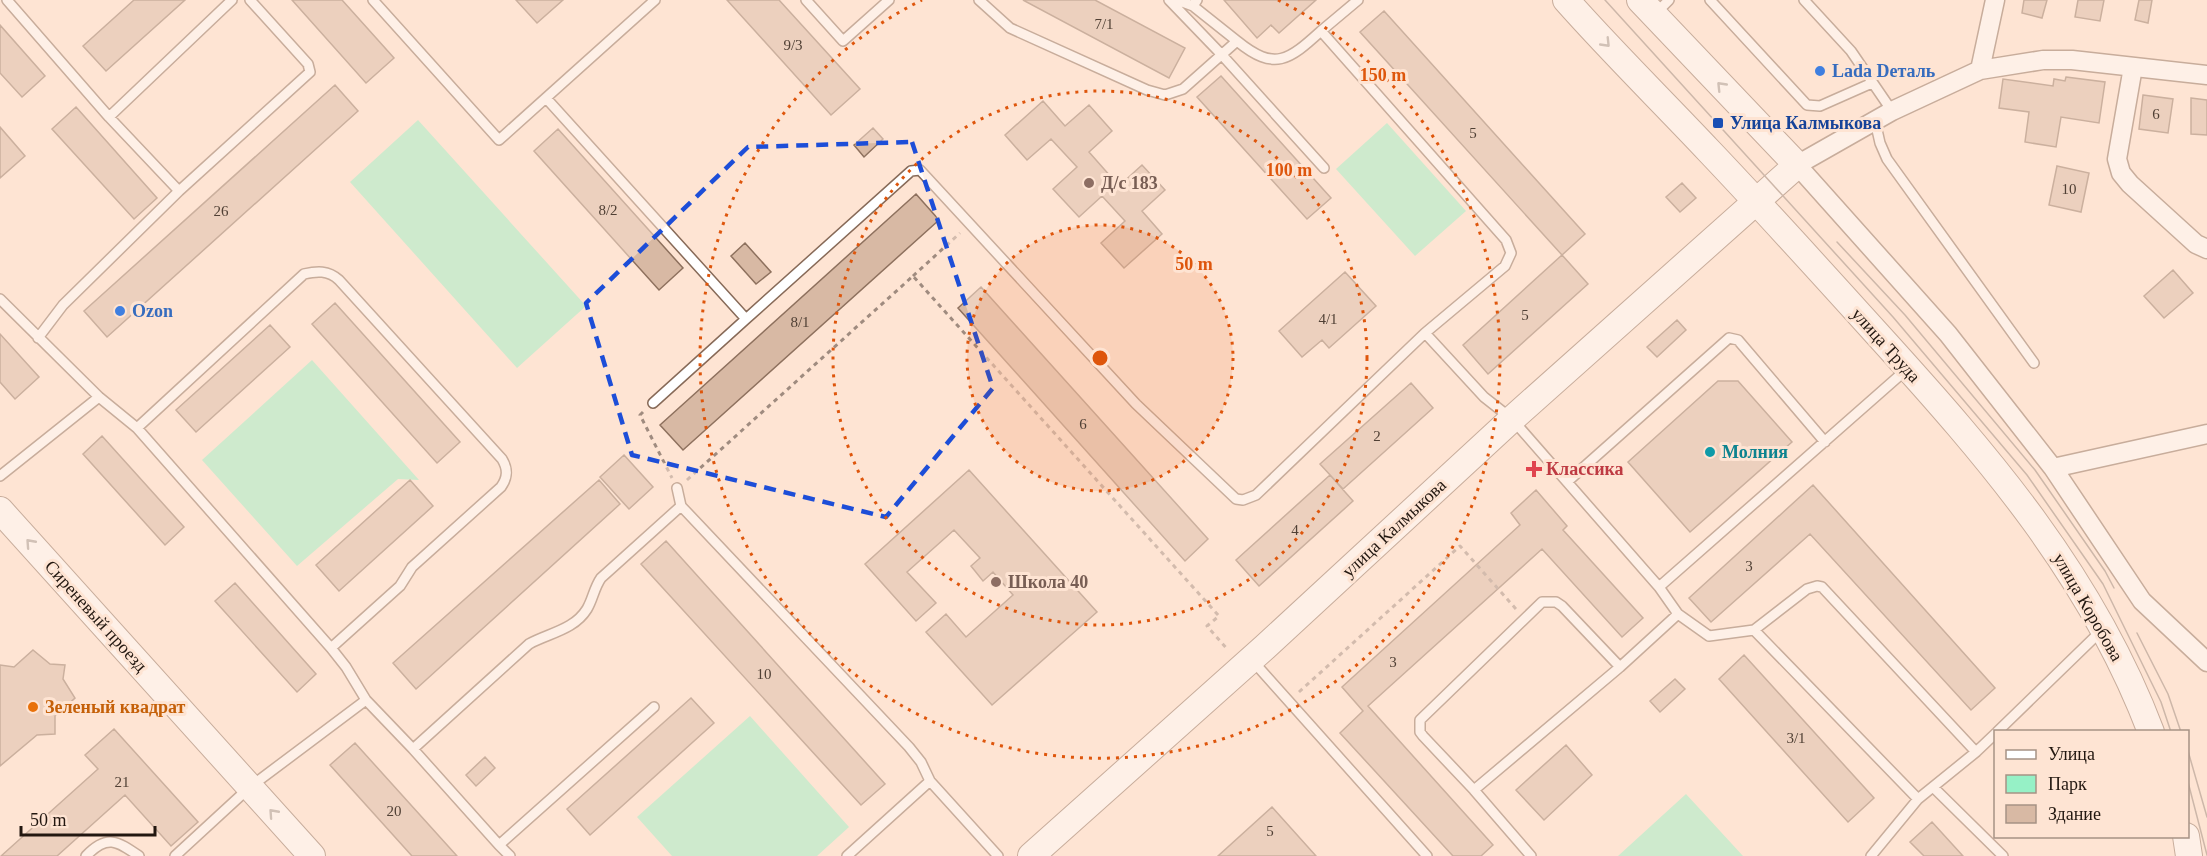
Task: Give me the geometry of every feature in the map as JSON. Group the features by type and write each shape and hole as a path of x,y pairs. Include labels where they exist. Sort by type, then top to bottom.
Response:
{"main road":[{"name":"улица Труда","path":"1565,2 1757,202 1908,368 2013,490"},
{"path":"1654,5 1797,165 1757,202"},
{"name":"улица Калмыкова","path":"1031,856 1282,632 1512,419 1757,202"},
{"name":"улица Коробова","path":"2013,490 2061,557 2104,628 2150,730"},
{"name":"Сиреневый проезд","path":"0,510 312,856"},
{"path":"2186,838 2189,856"}],"street":[{"path":"1980,70 1995,0"},
{"path":"2207,75 2072,60 2043,60 1980,70 1892,111 1797,165 1948,334 2053,468 2142,601 2207,662"},
{"path":"2133,67 2117,159 2121,173 2130,184 2196,244 2207,249"},
{"path":"2053,468 2207,434"}],"lane":[{"path":"7,0 109,117 179,191"},
{"path":"109,117 232,0"},
{"path":"38,338 63,305 179,191 310,72 308,64 250,0"},
{"path":"373,0 499,140 655,0"},
{"path":"806,0 843,41 889,0"},
{"path":"979,0 1010,28 1165,95 1182,89 1237,41"},
{"path":"1168,0 1222,55 1324,168"},
{"path":"1177,0 1195,3 1251,53 1274,60 1299,51 1358,0"},
{"path":"1710,0 1807,105 1820,106 1872,82"},
{"path":"1804,0 1851,51 1892,111"},
{"path":"653,403 914,169 922,172 1136,404 1230,494 1243,500 1256,495 1425,333 1505,266 1509,260 1510,246 1321,31"},
{"path":"546,98 746,319"},
{"path":"1875,121 1880,143 1887,159 2034,363"},
{"path":"137,428 304,274 315,271 326,272 339,280 502,459 507,473 501,487 412,567 400,586 331,648"},
{"path":"0,299 99,397 137,428 331,648 346,667 366,700 510,856"},
{"path":"1425,333 1484,398 1512,419 1659,587 1678,614 1708,636 1754,630 1807,589 1822,587 1976,752"},
{"path":"1567,482 1729,338 1738,340 1824,442"},
{"path":"1659,587 1908,368"},
{"path":"0,476 99,397"},
{"path":"677,488 681,506 909,747 921,762 930,781 998,856"},
{"path":"413,750 529,644 544,636 557,633 578,620 587,609 601,578 681,506"},
{"path":"1531,856 1423,736 1420,732 1420,720 1542,602 1556,602 1620,667"},
{"path":"1474,790 1620,667 1678,614"},
{"path":"2001,730 2104,628"},
{"path":"1754,630 1918,799"},
{"path":"1246,662 1288,701 1427,856"},
{"path":"175,856 250,787 366,700"},
{"path":"499,845 654,706"},
{"path":"1871,856 1918,799 1994,736"},
{"path":"847,856 930,781"},
{"path":"1934,788 2003,856"},
{"path":"86,856 100,844 116,842 139,856"}],"path":[{"path":"653,403 640,415 677,488 970,224"},
{"path":"913,276 1219,616 1207,626 1246,662"},
{"path":"1288,701 1460,546 1524,618"}],"highlighted area":[{"path":"912,142 993,388 886,517 632,455 586,303 748,147"}],"green space":[{"path":"418,120 586,306 517,368 350,182"},
{"path":"1387,123 1466,211 1415,256 1336,169"},
{"path":"312,360 419,480 398,479 297,566 202,460"},
{"path":"750,716 849,827 817,856 672,856 637,817"},
{"path":"1686,794 1743,856 1618,856"}],"building":[{"path":"134,0 185,0 106,71 83,46"},
{"path":"292,0 342,0 394,58 366,83"},
{"path":"516,0 563,0 537,23"},
{"path":"727,0 779,0 860,89 831,115"},
{"path":"1023,0 1095,0 1185,48 1169,78"},
{"path":"1224,0 1316,0 1279,33 1271,25 1257,38"},
{"path":"2024,0 2047,0 2042,18 2022,13"},
{"path":"2078,0 2104,0 2100,21 2075,17"},
{"path":"2139,0 2152,0 2148,23 2135,20"},
{"path":"1384,11 1585,234 1562,255 1360,32"},
{"path":"0,25 45,76 22,97 0,73"},
{"path":"1221,76 1331,198 1307,219 1197,97"},
{"path":"2066,77 2105,82 2099,123 2061,117 2056,147 2025,142 2029,112 1999,108 2003,79 2053,86 2054,79 2065,81"},
{"path":"335,85 358,111 107,337 84,311"},
{"path":"2143,95 2173,99 2168,133 2139,129"},
{"path":"2191,98 2207,100 2207,135 2191,134"},
{"path":"1043,101 1065,126 1089,105 1112,131 1089,152 1119,186 1142,165 1165,190 1142,211 1162,234 1124,268 1101,243 1125,221 1102,196 1079,217 1053,189 1077,167 1051,139 1027,160 1005,135"},
{"path":"76,107 157,198 134,219 52,129"},
{"path":"0,127 25,156 0,178"},
{"path":"873,128 883,139 864,157 854,145"},
{"path":"558,129 683,268 659,290 534,151"},
{"path":"2057,166 2089,173 2081,212 2049,205"},
{"path":"1682,183 1696,198 1680,212 1666,197"},
{"path":"916,194 939,220 683,450 660,425"},
{"path":"745,243 771,272 756,284 731,256"},
{"path":"1562,255 1588,284 1488,374 1463,345"},
{"path":"2173,270 2193,293 2164,318 2144,296"},
{"path":"1345,272 1376,306 1329,348 1322,340 1302,357 1279,331"},
{"path":"981,287 1208,539 1185,561 958,308"},
{"path":"335,303 460,442 437,463 312,324"},
{"path":"1677,320 1686,330 1657,357 1647,347"},
{"path":"270,325 290,347 196,432 176,410"},
{"path":"0,334 39,377 15,399 0,382"},
{"name":"Молния","path":"1718,381 1738,381 1792,442 1690,532 1628,462"},
{"path":"1411,383 1433,408 1343,489 1320,464"},
{"path":"102,436 184,527 165,545 83,454"},
{"path":"624,455 653,487 629,509 600,477"},
{"path":"969,470 1097,612 992,705 926,632 946,614 966,637 1013,595 993,572 983,581 971,566 980,558 954,530 907,572 936,603 916,621 865,564"},
{"path":"1330,475 1353,501 1259,586 1236,560"},
{"path":"410,480 433,506 339,591 316,565"},
{"path":"599,480 620,504 416,689 393,663"},
{"path":"1813,485 1995,688 1971,710 1810,534 1711,622 1689,598"},
{"path":"1536,490 1567,526 1563,530 1643,618 1622,637 1542,549 1368,706 1493,845 1481,856 1453,856 1340,733 1363,711 1342,687 1520,525 1511,513"},
{"path":"666,541 885,784 861,805 641,564"},
{"path":"235,583 316,674 297,692 215,601"},
{"name":"Зеленый квадрат","path":"33,650 50,664 65,665 63,679 75,698 55,716 55,734 37,735 0,766 0,665 14,667"},
{"path":"1744,655 1874,798 1848,822 1719,679"},
{"path":"1675,679 1685,689 1660,712 1650,701"},
{"path":"691,698 714,723 590,835 567,809"},
{"path":"114,729 198,822 171,846 125,795 57,856 1,856 98,769 85,755"},
{"path":"355,743 457,856 412,856 330,765"},
{"path":"1566,745 1592,775 1544,820 1516,790"},
{"path":"485,757 495,768 476,786 466,775"},
{"path":"1272,807 1316,856 1218,856"},
{"path":"1932,822 1963,856 1924,856 1910,842"}],"tram line":[{"path":"1605,0 1893,317 2027,475 2103,584 2161,702 2170,730"},
{"path":"1837,242 1905,315 2035,470 2105,571 2114,588"},
{"path":"2137,633 2168,694 2180,730"},
{"path":"2189,754 2207,817"},
{"path":"2189,786 2207,855"}],"place":[{"name":"Lada Dеталь","path":"1820,71"},
{"name":"Улица Калмыкова","path":"1718,123"},
{"name":"Д/с 183","path":"1089,183"},
{"name":"Ozon","path":"120,311"},
{"name":"Молния","path":"1710,452"},
{"name":"Классика","path":"1534,469"},
{"name":"Школа 40","path":"996,582"},
{"name":"Зеленый квадрат","path":"33,707"}]}
